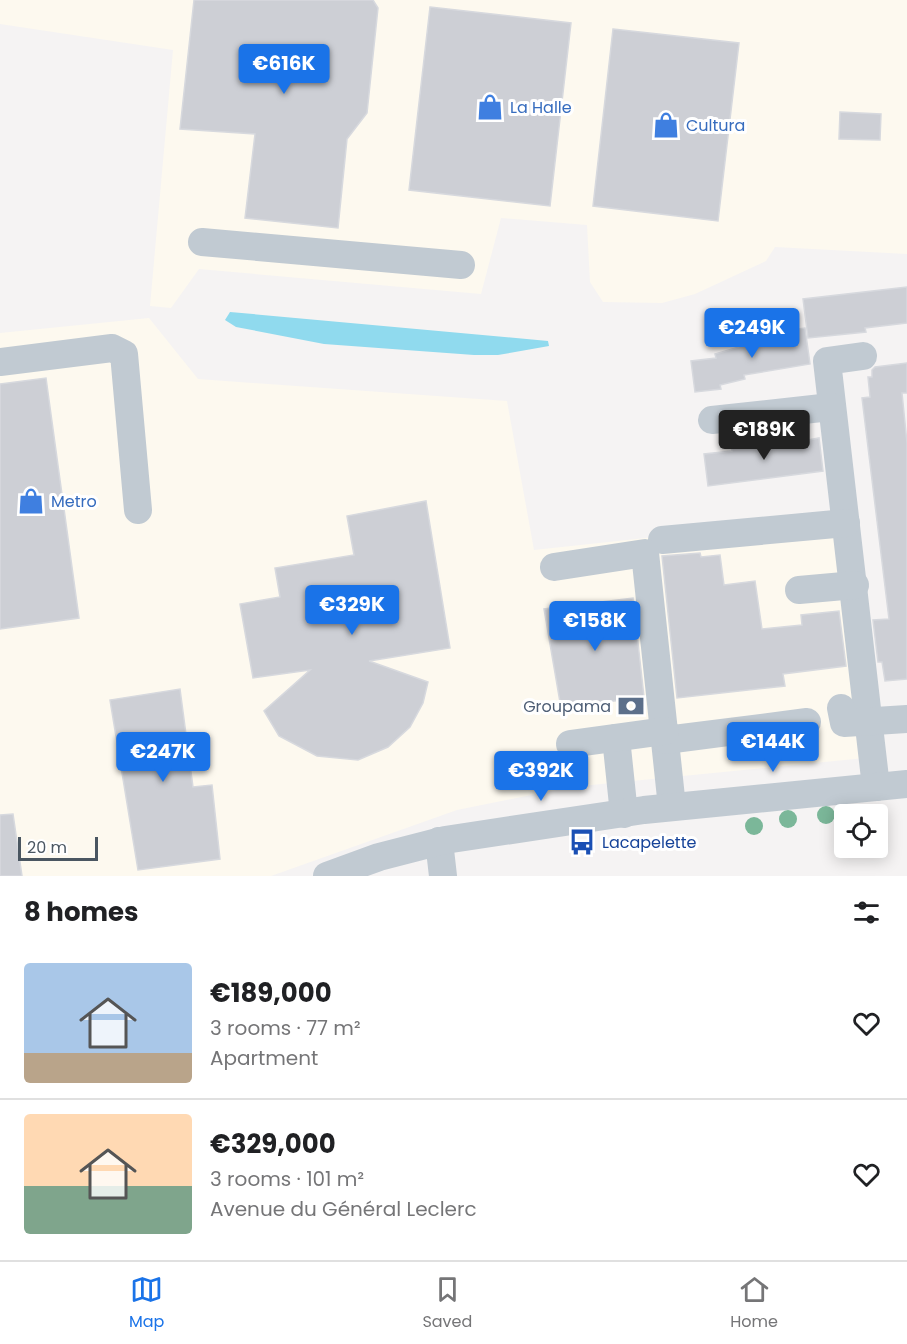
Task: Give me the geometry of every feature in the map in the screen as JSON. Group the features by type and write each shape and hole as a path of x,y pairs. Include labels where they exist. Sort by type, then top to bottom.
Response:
{"street":[{"path":"201,242 461,265"},
{"path":"0,362 112,348 124,354 138,510"},
{"path":"863,356 827,361 855,585 876,786"},
{"path":"712,420 831,407"},
{"path":"662,540 846,523"},
{"path":"554,567 645,554 672,807"},
{"path":"799,590 855,585"},
{"path":"841,708 844,723 907,719"},
{"path":"570,744 807,722"},
{"path":"616,738 624,814"},
{"path":"327,876 379,857 439,841 672,807 907,784"},
{"path":"439,841 443,876"}],"shaded area":[{"path":"0,0 907,0 907,254 775,247 766,261 695,294 662,303 603,302 590,282 587,225 501,218 481,294 199,269 171,308 150,306 173,50 0,24"},
{"path":"149,318 198,379 507,401 534,550 832,518 865,758 571,787 457,810 271,876 0,876 0,333"}],"water":[{"path":"230,312 548,341 549,346 498,355 474,355 324,344 236,327 225,320"}],"building":[{"path":"194,0 373,0 378,8 367,113 347,139 338,228 245,218 255,134 180,129"},
{"name":"La Halle","path":"430,7 571,23 550,206 409,190"},
{"name":"Cultura","path":"613,29 739,43 718,221 593,206"},
{"path":"840,112 881,114 880,140 839,139"},
{"path":"907,287 907,323 865,328 866,332 808,338 803,299"},
{"path":"805,328 810,364 744,375 745,379 720,385 721,389 695,392 691,361 716,358 715,354 739,347 739,343 766,340 765,333"},
{"path":"907,363 907,393 902,393 907,443 907,679 885,681 882,662 878,662 873,620 889,619 862,398 870,397 868,377 872,377 872,370 875,367"},
{"name":"Metro","path":"46,378 79,618 0,629 0,384"},
{"path":"808,437 808,440 819,438 823,471 708,486 704,454 732,451 731,446"},
{"path":"426,501 450,648 369,661 428,682 423,703 410,727 388,747 358,760 317,756 279,736 264,711 310,670 253,678 240,604 280,597 275,568 354,555 347,516"},
{"path":"700,553 701,557 720,555 724,585 755,581 762,629 802,625 801,615 839,611 846,666 783,674 785,686 677,698 662,556"},
{"path":"633,598 644,697 561,708 544,609"},
{"path":"180,689 193,787 212,785 220,859 138,870 110,700"},
{"path":"13,814 22,876 0,876 0,815"}],"place":[{"name":"La Halle","path":"490,107"},
{"name":"Cultura","path":"666,125"},
{"name":"Metro","path":"31,501"},
{"name":"Groupama","path":"631,706"},
{"name":"Lacapelette","path":"582,842"}]}
